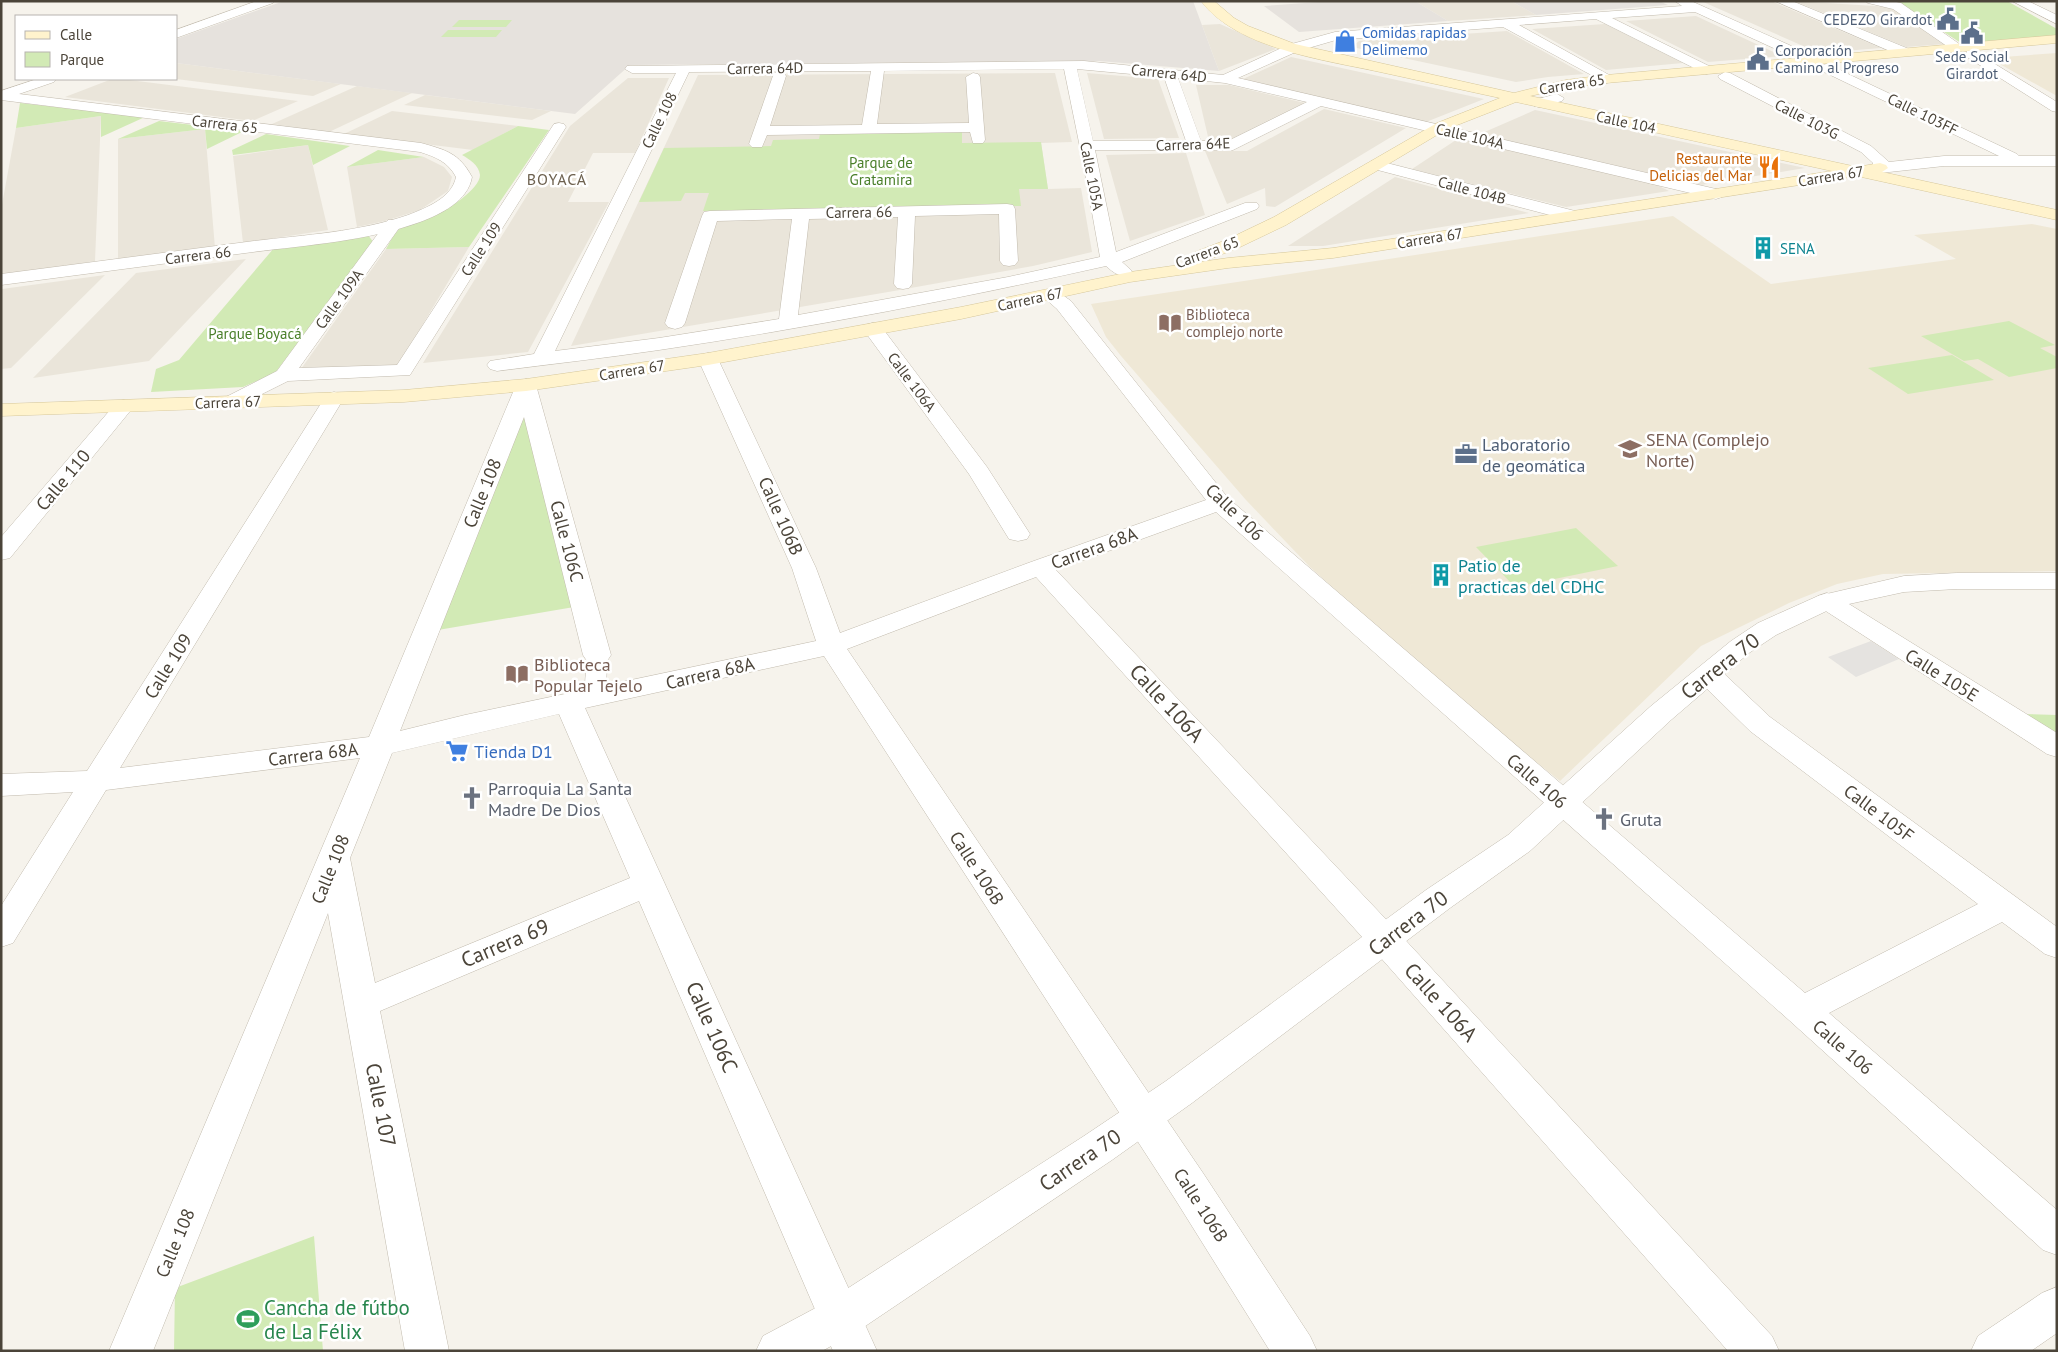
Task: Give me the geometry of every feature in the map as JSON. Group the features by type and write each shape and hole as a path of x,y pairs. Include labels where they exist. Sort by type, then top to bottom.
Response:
{"main road":[{"name":"Calle 104","path":"1207,1 1218,13 1232,22 1293,48 1339,60 2057,215"},
{"name":"Calle 104","path":"1264,24 1308,42 1528,92 2057,205"},
{"name":"Carrera 65","path":"1130,277 1204,255 1257,233 1436,128 1528,92 1566,84 1606,79 2057,39"},
{"name":"Carrera 65","path":"1556,98 1616,87 1724,76 2057,47"},
{"name":"Carrera 67","path":"1,410 404,396 526,385 708,358 873,329 1050,295 1130,277 1228,263 1333,253 1880,168"}],"street":[{"path":"178,33 270,1"},
{"path":"1681,1 1811,60"},
{"path":"1781,1 1904,52"},
{"path":"1872,1 1893,5 1959,48"},
{"path":"2018,1 2057,20"},
{"name":"Carrera 64D","path":"632,69 1070,65 1225,79 1308,42 1342,36 1697,8"},
{"path":"1598,16 1706,70"},
{"path":"1505,23 1606,79"},
{"path":"1972,54 2057,108"},
{"name":"Calle 105A","path":"1070,65 1086,146 1091,162 1109,260"},
{"path":"869,129 878,67"},
{"name":"Calle 103FF","path":"1827,68 2018,160"},
{"name":"Calle 108","path":"541,360 684,69"},
{"path":"1169,73 1195,146"},
{"path":"779,76 759,137 869,129 977,134 973,77"},
{"name":"Calle 103G","path":"1724,76 1866,149 1881,162 1880,168"},
{"name":"Calle 104A","path":"1225,79 1716,194"},
{"path":"1,96 46,80"},
{"name":"Carrera 65","path":"1,96 408,146 447,156 456,162 464,177 461,190 441,206 394,224"},
{"name":"Carrera 65","path":"1539,103 1556,98"},
{"name":"Carrera 64E","path":"1086,146 1233,145 1320,101"},
{"name":"Calle 109","path":"284,375 403,371 559,128"},
{"name":"Carrera 67","path":"1880,168 1944,161 2057,161"},
{"name":"Calle 104B","path":"1375,165 1569,215"},
{"name":"Carrera 67","path":"497,365 788,323 910,301 1109,260 1156,244 1251,206"},
{"name":"Carrera 66","path":"675,323 710,216 1007,209 1009,261"},
{"path":"903,284 907,211"},
{"path":"788,323 801,214"},
{"name":"Carrera 66","path":"1,280 312,240 394,224"},
{"name":"Calle 109A","path":"231,402 284,375 394,224"},
{"path":"1109,260 1130,277"},
{"name":"Calle 106","path":"1050,295 1064,305 1220,503 2057,1236"},
{"name":"Calle 106A","path":"873,329 980,472 1018,534"},
{"name":"Calle 106B","path":"708,358 804,568 831,646 1144,1117 1295,1351"},
{"name":"Calle 108","path":"131,1351 334,859 526,385"},
{"name":"Calle 106C","path":"526,385 597,655 582,701 649,883 848,1334"},
{"name":"Calle 109","path":"1,934 334,398"},
{"name":"Calle 110","path":"1,554 124,406"},
{"name":"Carrera 68A","path":"1,785 96,781 380,746 831,646 1040,567 1220,503"},
{"name":"Calle 106A","path":"1040,567 1385,940 1758,1351"},
{"name":"Carrera 70","path":"778,1351 848,1334 1385,940 1438,899 1519,843 1654,719 1740,648 1767,629 1827,601 1904,584 1957,581 2057,581"},
{"name":"Calle 105E","path":"1827,601 2057,747"},
{"name":"Calle 105F","path":"1708,674 1760,724 2057,945"},
{"name":"Calle 107","path":"334,859 427,1351"},
{"name":"Carrera 69","path":"362,1004 649,883"},
{"path":"1802,1011 2003,906"},
{"path":"1993,1351 2057,1308"}],"shaded area":[{"path":"284,1 1193,1 1219,71 1099,61 630,65 575,114 178,63 178,38"},
{"path":"1333,1 1415,1 1448,21 1299,32 1264,6"},
{"path":"1415,1 1511,1 1536,15 1448,21"},
{"path":"1511,1 1659,1 1668,5 1536,15"},
{"path":"1701,1 1771,1 1881,48 1819,53"},
{"path":"1794,1 1891,7 1945,44 1906,47"},
{"path":"1696,16 1782,56 1708,62 1626,21"},
{"path":"1220,24 1276,49 1219,71 1202,25"},
{"path":"1605,24 1683,63 1606,70 1532,29"},
{"path":"1507,31 1584,74 1516,82 1352,47 1359,41"},
{"path":"2057,53 2057,96 1989,58"},
{"path":"1291,57 1484,99 1426,122 1243,79"},
{"path":"178,63 341,84 313,96 178,79"},
{"path":"1055,73 1072,142 1041,143 1048,189 1081,188 1092,252 1033,266 571,346 698,75"},
{"path":"1087,73 1158,79 1179,138 1104,139"},
{"path":"628,78 669,78 635,153 593,153 568,202 609,202 528,352 423,363 570,126"},
{"path":"109,80 129,80 298,101 252,121 65,97"},
{"path":"1196,85 1229,85 1305,103 1231,141 1209,141"},
{"path":"357,86 412,93 329,132 272,124"},
{"path":"425,95 551,111 532,120 404,105"},
{"path":"1324,109 1406,128 1275,207 1266,206 1265,188 1227,204 1205,151 1247,151"},
{"path":"1535,110 1805,168 1701,185 1480,134"},
{"path":"392,111 518,126 473,150 344,134"},
{"path":"101,116 95,261 1,277 1,210 16,128"},
{"path":"205,129 215,248 118,260 118,139"},
{"path":"1459,138 1655,184 1669,191 1566,207 1412,169"},
{"path":"308,145 328,230 243,243 233,156"},
{"path":"1186,153 1205,215 1130,241 1106,155"},
{"path":"424,157 444,167 452,177 448,191 420,210 385,221 357,227 347,167"},
{"path":"1395,177 1529,213 1323,246 1288,246"},
{"name":"SENA (Complejo Norte)","path":"1673,216 1771,284 1956,259 1914,235 2032,224 2057,229 2057,571 1883,574 1837,584 1789,603 1701,646 1560,781 1454,697 1310,567 1246,500 1121,356 1106,337 1091,304"},
{"path":"469,247 398,366 301,369 386,249"},
{"path":"246,259 149,361 33,378 136,273"},
{"path":"105,275 11,368 1,369 2,289"},
{"path":"1871,641 1899,659 1856,677 1828,657"}],"green space":[{"path":"1883,1 2007,1 2057,29 2057,36 1961,43 1897,2"},
{"path":"459,20 512,20 506,27 452,27"},
{"path":"448,30 502,30 496,37 441,37"},
{"path":"20,103 145,117 101,137 101,116 16,128"},
{"path":"159,121 244,131 207,149 205,129 118,139"},
{"path":"518,126 549,130 469,247 386,249 399,229 410,223 431,217 455,204 475,186 479,181 480,175 478,168 462,155"},
{"name":"Parque de Gratamira","path":"962,132 962,143 1041,142 1048,189 1019,189 1021,206 703,211 709,193 685,193 681,201 639,202 664,148 771,146 773,140 819,139 820,134"},
{"path":"266,134 350,146 313,165 308,145 233,155 232,150"},
{"path":"378,150 424,157 347,167"},
{"name":"Parque Boyacá","path":"368,235 374,243 275,373 243,387 151,392 156,369 179,360 274,248"},
{"path":"2009,321 2055,345 2040,348 2057,357 2057,368 2009,377 1978,359 1964,361 1921,336"},
{"path":"1952,355 1994,380 1908,394 1868,368"},
{"path":"530,400 580,606 432,631"},
{"path":"1576,528 1618,566 1515,587 1476,547"},
{"path":"2022,714 2057,715 2057,736"},
{"name":"Cancha de fútbo de La Félix","path":"314,1236 323,1351 174,1351 175,1288"}],"place":[{"name":"CEDEZO Girardot","path":"1948,19"},
{"name":"Sede Social Girardot","path":"1972,33"},
{"name":"Comidas rapidas Delimemo","path":"1345,41"},
{"name":"Corporación Camino al Progreso","path":"1758,59"},
{"name":"Restaurante Delicias del Mar","path":"1769,167"},
{"name":"SENA","path":"1763,248"},
{"name":"Biblioteca complejo norte","path":"1170,323"},
{"name":"SENA (Complejo Norte)","path":"1630,449"},
{"name":"Laboratorio de geomática","path":"1466,454"},
{"name":"Patio de practicas del CDHC","path":"1441,575"},
{"name":"Biblioteca Popular Tejelo","path":"517,674"},
{"name":"Tienda D1","path":"457,751"},
{"name":"Parroquia La Santa Madre De Dios","path":"472,798"},
{"name":"Gruta","path":"1604,819"},
{"name":"Cancha de fútbo de La Félix","path":"248,1319"}],"district":[{"name":"BOYACÁ","path":"557,179"}]}
